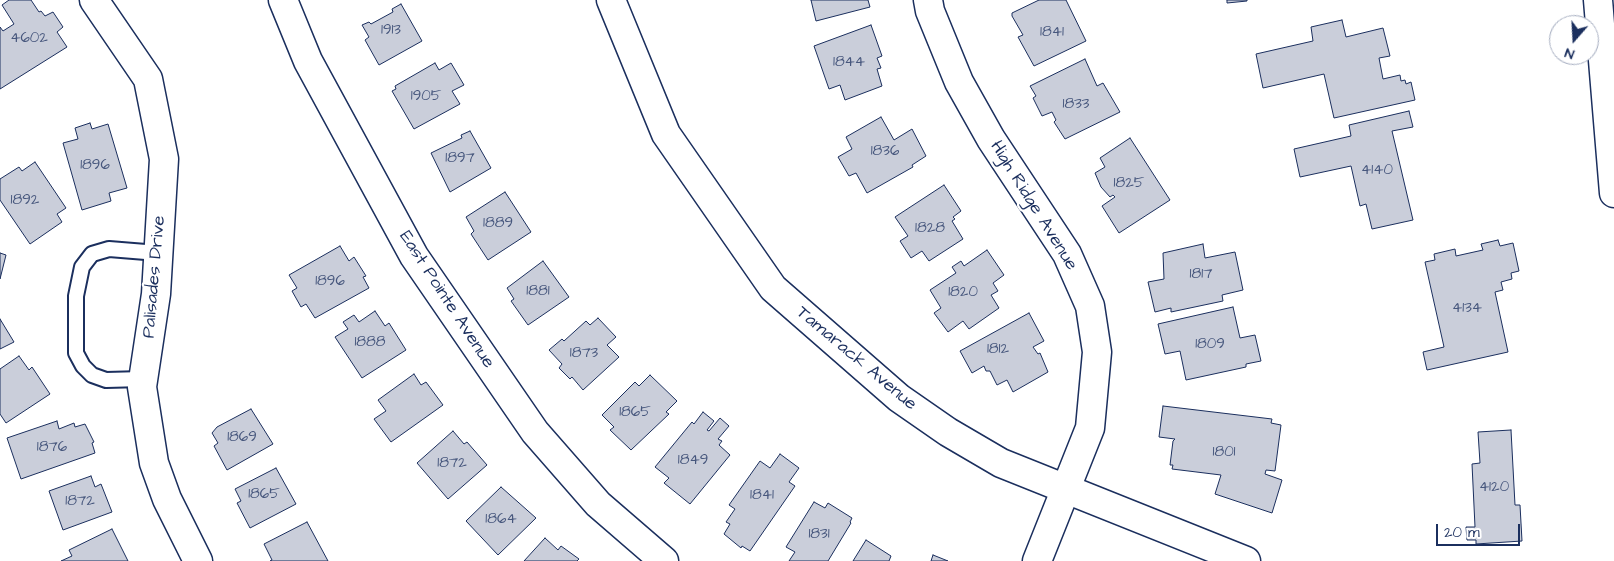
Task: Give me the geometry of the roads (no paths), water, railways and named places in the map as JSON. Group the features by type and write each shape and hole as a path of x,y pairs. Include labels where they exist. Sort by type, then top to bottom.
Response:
{"street":[{"name":"Palisades Drive","path":"94,0 148,79 164,159 156,294 142,387 154,464 167,499 198,561"},
{"name":"East Pointe Avenue","path":"282,0 308,61 414,256 535,432 598,504 664,561"},
{"name":"Tamarack Avenue","path":"611,0 666,134 773,288 899,398 1001,463 1246,561"},
{"name":"High Ridge Avenue","path":"928,0 930,10 959,82 991,139 1067,254 1090,306 1098,352 1091,420 1068,489 1037,561"},
{"path":"1598,0 1614,193"}],"lane":[{"path":"143,379 106,380 92,375 83,366 76,353 76,296 82,267 92,254 109,249 158,253"}]}
